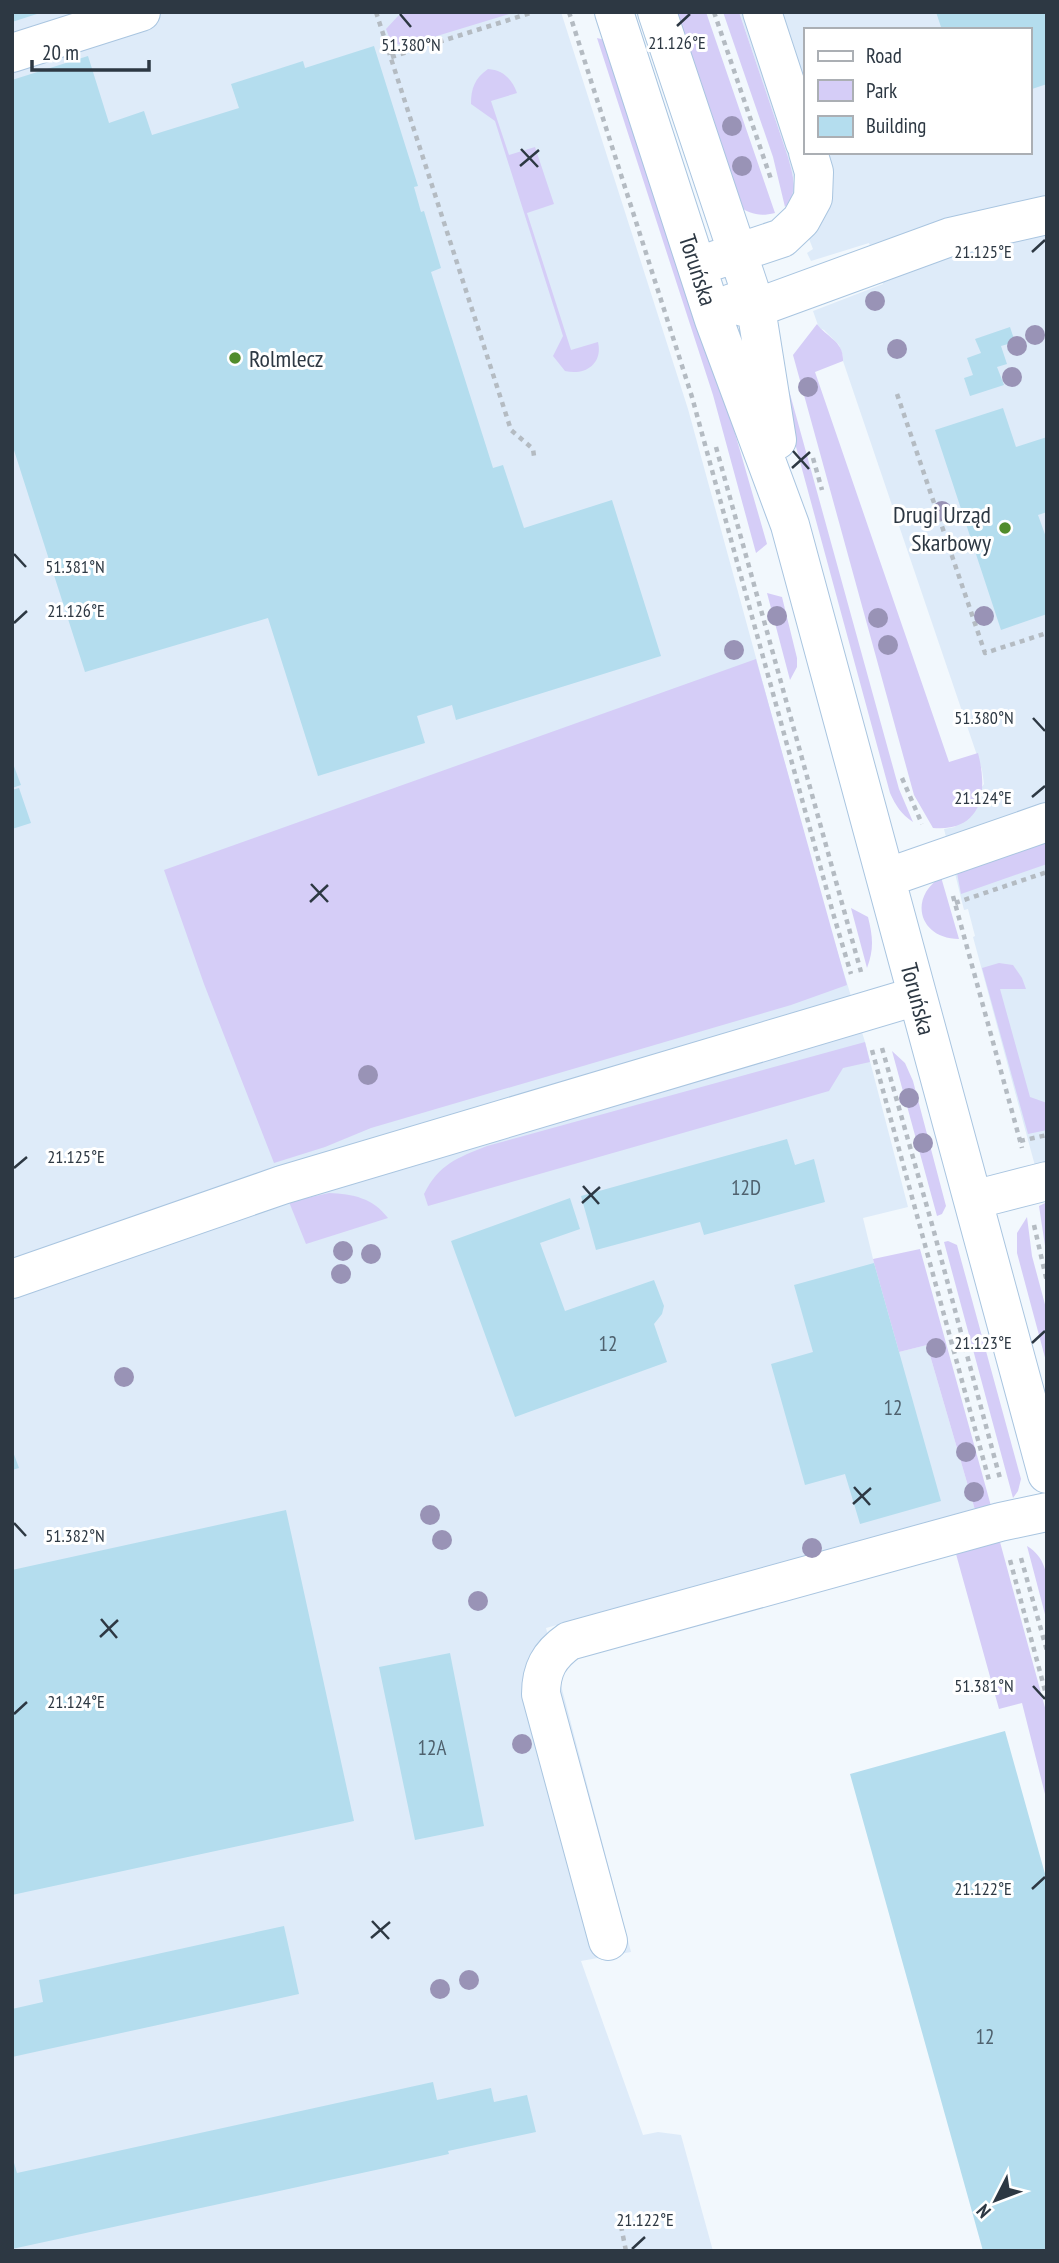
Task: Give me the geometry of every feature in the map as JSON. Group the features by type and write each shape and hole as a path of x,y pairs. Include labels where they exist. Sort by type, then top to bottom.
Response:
{"street":[{"path":"12,53 141,12"},
{"name":"Toruńska","path":"614,12 714,320 790,525 1047,1474"},
{"name":"Toruńska","path":"657,12 757,308 790,525"},
{"path":"762,12 804,140"},
{"path":"809,154 814,172 813,198 801,220 782,238 697,266 733,304 757,308 950,237 1047,215"},
{"path":"886,878 1047,822"},
{"path":"12,1279 282,1185 917,996"},
{"path":"973,1200 1037,1183"},
{"path":"608,1941 541,1694 541,1678 555,1651 569,1641 1019,1518"}],"path":[{"path":"376,12 511,430 533,449 534,456"},
{"path":"391,57 534,12"},
{"path":"569,12 692,397 832,913 867,1010 904,1174 1019,1518 1047,1698"},
{"path":"714,12 790,231"},
{"path":"897,394 985,653 1047,633"},
{"path":"713,436 867,1010 1019,1518 1047,1651"},
{"path":"811,450 825,503"},
{"path":"897,766 916,813 943,858 1020,1141 1037,1183 1047,1282"},
{"path":"955,903 1047,872"},
{"path":"1020,1141 1047,1135"},
{"path":"621,2226 626,2251"}],"shaded area":[{"path":"12,12 561,12 688,409 828,921 865,1042 908,1207 863,1218 874,1263 899,1352 927,1345 975,1510 546,1628 631,1952 581,1961 643,2135 658,2132 681,2135 713,2251 12,2251"},
{"path":"739,12 1047,12 1047,1210 973,937 975,936 968,909 964,910 944,829 955,827 984,784 982,770 839,345 819,328 813,311 883,284 869,243 811,261 807,253 813,249 792,196 794,181"}],"green space":[{"path":"409,12 516,12 404,46 391,42 386,29 398,16"},
{"path":"669,12 706,12 775,213 755,214 737,205"},
{"path":"723,12 739,12 788,157 793,189 785,207 773,157"},
{"path":"597,38 605,40 700,312 767,544 756,553 713,395"},
{"path":"488,69 506,76 517,93 491,101 509,155 535,147 554,204 527,213 571,350 598,342 595,362 580,372 565,371 553,356 563,336 495,121 471,104 475,84"},
{"path":"817,324 838,344 843,354 843,361 815,372 949,762 978,753 982,781 978,806 972,816 963,823 950,827 933,828 914,795 793,355"},
{"path":"779,354 899,789 913,822 899,809 890,793 777,377"},
{"path":"767,593 782,597 797,658 797,667 790,680"},
{"path":"756,659 847,985 791,1005 371,1128 325,1147 274,1163 204,984 164,870"},
{"path":"1047,842 1047,864 961,894 957,873"},
{"path":"941,877 959,939 935,932 927,925 923,916 924,896"},
{"path":"851,908 868,917 872,943 867,968"},
{"path":"999,963 1013,965 1026,989 1000,989 1030,1097 1047,1103 1047,1130 1028,1134 982,968"},
{"path":"865,1042 870,1062 843,1068 829,1091 428,1206 424,1194 436,1176 450,1163 487,1146"},
{"path":"892,1051 905,1063 913,1081 946,1206 942,1214 937,1216"},
{"path":"329,1193 362,1198 376,1206 388,1218 306,1244 289,1202"},
{"path":"1045,1203 1047,1210 1047,1259 1039,1206"},
{"path":"1027,1217 1032,1256 1047,1312 1047,1365 1017,1253 1017,1233"},
{"path":"944,1242 957,1245 1021,1479 1013,1498"},
{"path":"920,1249 991,1506 975,1510 927,1345 899,1352 873,1259"},
{"path":"1000,1542 1047,1715 1047,1802 1022,1703 999,1709 956,1554"},
{"path":"1027,1546 1042,1561 1045,1570 1048,1590 1047,1622"}],"building":[{"path":"12,12 40,12 40,13 12,22"},
{"path":"936,12 1047,12 1047,84 1031,89 1031,28 941,28"},
{"name":"Rolmlecz","path":"374,46 418,186 414,187 421,212 424,211 441,268 431,272 493,468 503,465 524,528 612,500 661,656 456,720 452,705 417,716 425,743 318,776 268,618 85,672 12,444 12,80 88,56 109,123 144,111 152,135 239,108 231,84 303,61 305,68"},
{"path":"1010,327 1015,342 1001,346 1007,364 997,367 1004,385 970,396 964,378 973,375 967,358 981,353 975,339"},
{"name":"Drugi Urząd Skarbowy","path":"1003,408 1016,447 1047,437 1047,512 1038,515 1047,540 1047,614 1001,630 935,430"},
{"path":"12,761 21,785 12,788"},
{"path":"19,788 31,823 12,829 12,790"},
{"path":"787,1139 795,1165 814,1159 825,1202 704,1235 700,1222 596,1250 581,1196"},
{"path":"570,1198 580,1229 540,1243 565,1311 654,1280 664,1306 662,1314 654,1324 667,1362 515,1417 451,1241"},
{"path":"874,1263 941,1501 860,1524 845,1474 805,1485 771,1364 813,1352 794,1285"},
{"path":"12,1449 19,1468 12,1470"},
{"path":"286,1510 354,1821 12,1895 12,1570"},
{"path":"450,1653 484,1826 415,1840 379,1667"},
{"path":"1005,1731 1047,1881 1047,2251 983,2251 850,1774"},
{"path":"284,1926 299,1994 12,2057 12,2009 43,2002 39,1980"},
{"path":"433,2082 437,2100 491,2088 494,2102 527,2095 536,2132 448,2151 449,2154 12,2249 12,2156 17,2173"}],"place":[{"name":"Rolmlecz","path":"235,358"},
{"name":"Drugi Urząd Skarbowy","path":"1005,528"}]}
